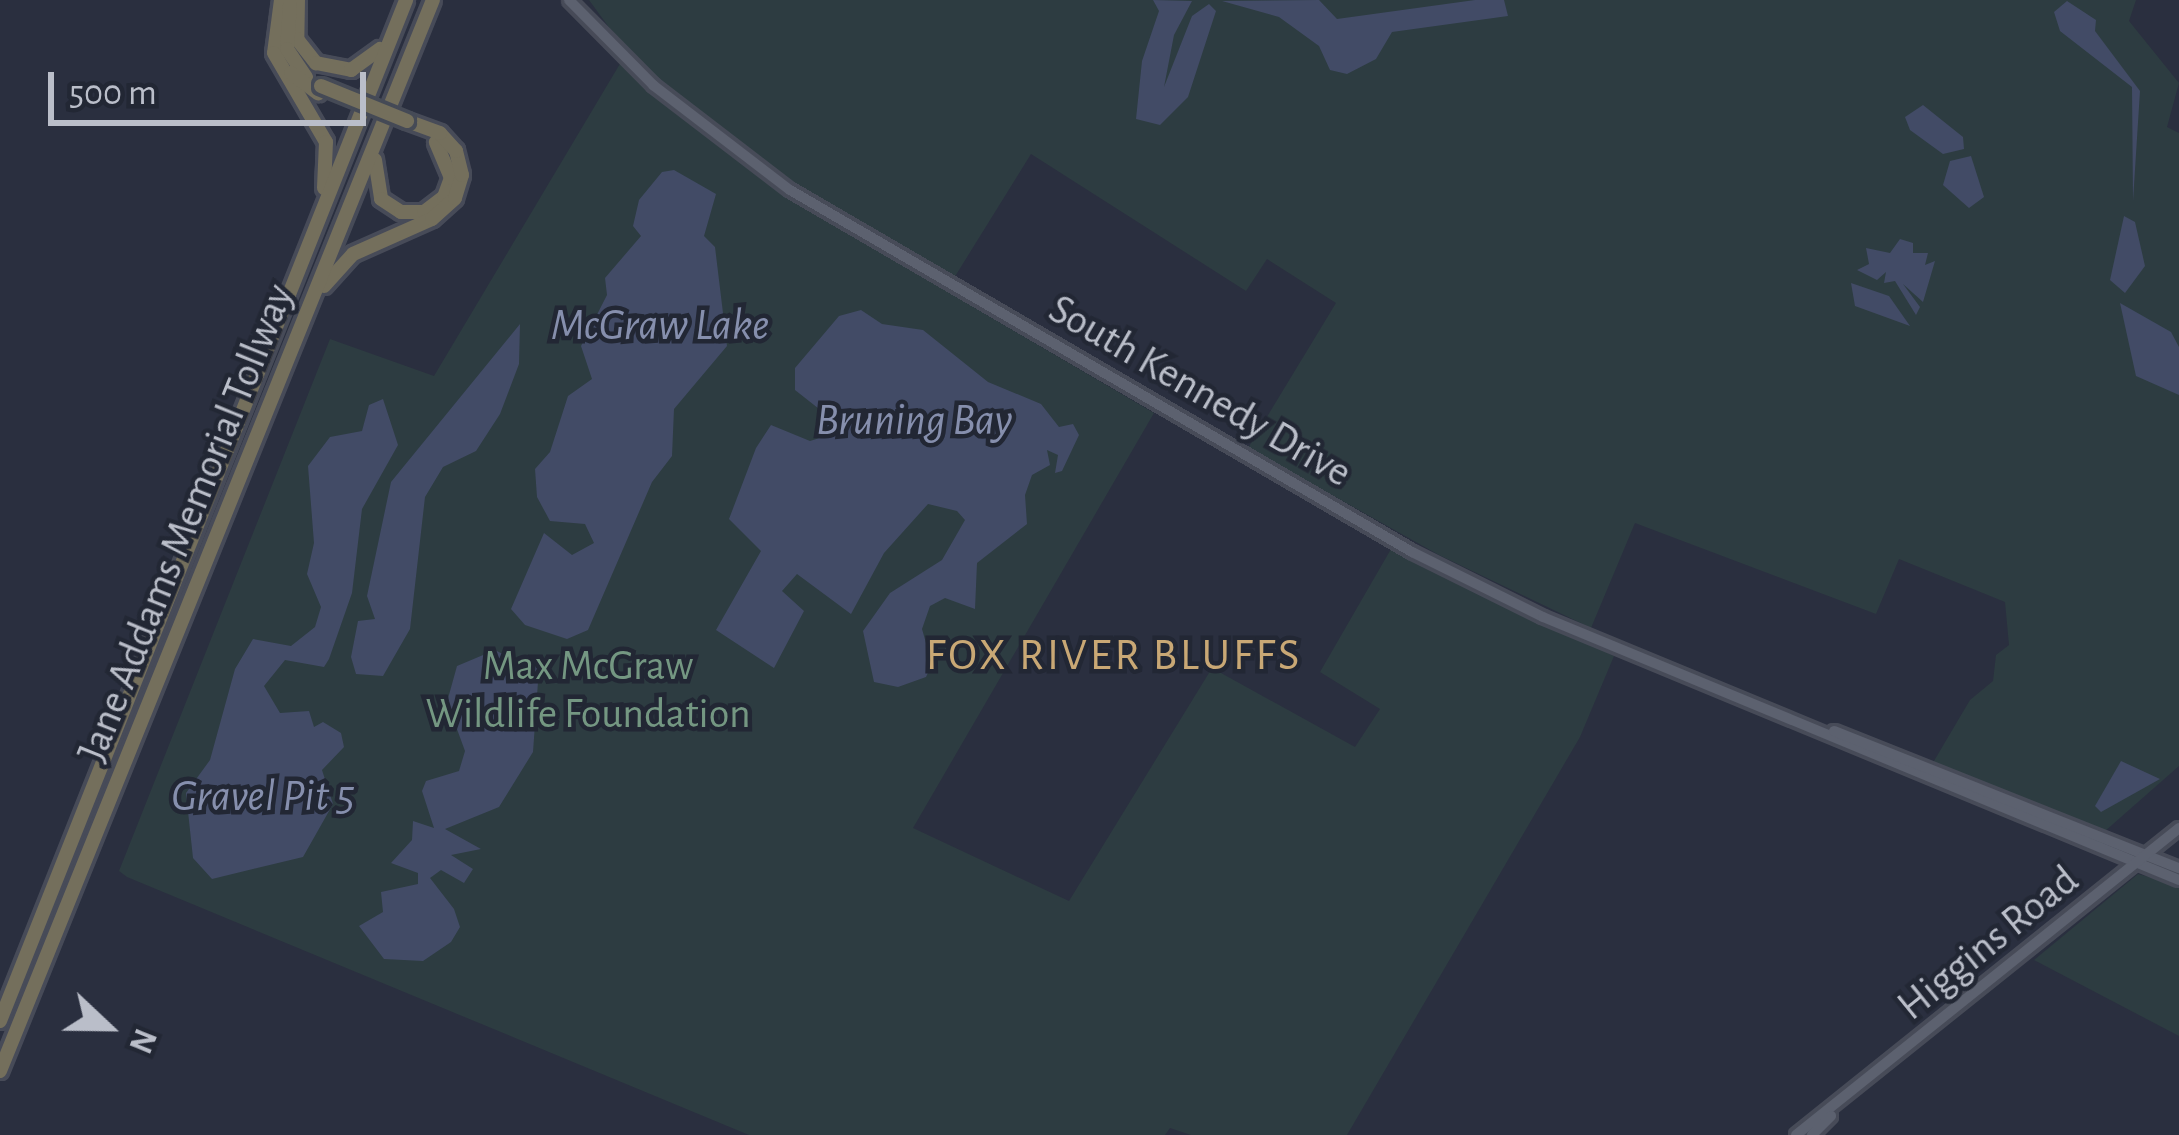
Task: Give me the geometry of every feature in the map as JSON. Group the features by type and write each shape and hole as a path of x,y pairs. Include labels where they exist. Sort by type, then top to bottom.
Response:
{"highway":[{"path":"289,0 299,45 337,70 372,60 403,7"},
{"path":"289,0 286,49 320,90 453,147 462,172 455,198 438,216 349,257 304,322"},
{"path":"268,344 328,162 323,136 274,53 289,0"},
{"name":"Jane Addams Memorial Tollway","path":"0,1072 433,0"},
{"name":"Jane Addams Memorial Tollway","path":"0,1021 403,7"},
{"path":"399,87 374,184 389,206 419,213 444,197 451,166 436,142 405,124"}],"main road":[{"name":"South Kennedy Drive","path":"576,3 616,50 790,190 1328,505 1536,613 2110,850 2179,868"},
{"name":"South Kennedy Drive","path":"1791,718 2141,857 2179,880"},
{"name":"Higgins Road","path":"1796,1135 1837,1109 2179,828"},
{"path":"2105,891 2118,868 2110,850"},
{"name":"Higgins Road","path":"1812,1135 1837,1109"}],"green space":[{"name":"Max McGraw Wildlife Foundation","path":"589,0 2136,0 2129,21 2179,83 2167,127 2179,133 2179,766 2104,832 1931,766 1970,700 1993,681 1996,655 2009,645 2005,602 1899,559 1876,614 1635,523 1591,628 1439,555 1248,448 1336,303 1267,259 1246,291 1031,154 946,291 1154,413 913,828 1069,901 1212,668 1355,747 1380,709 1320,672 1391,549 1614,656 1580,737 1347,1135 1191,1135 1170,1128 1165,1135 749,1135 127,877 119,871 330,339 434,376 627,52"},
{"path":"2138,874 2179,885 2179,1036 2034,960"}],"water":[{"path":"1153,0 1192,1 1174,35 1164,87 1192,16 1209,4 1216,11 1188,97 1160,125 1136,119 1142,61 1159,11"},
{"path":"1319,0 1337,19 1475,0 1504,0 1508,16 1392,32 1376,59 1347,74 1330,70 1319,46 1279,17 1222,1"},
{"path":"2067,1 2096,20 2095,31 2140,91 2133,201 2132,87 2060,31 2054,12"},
{"path":"1923,105 1963,137 1964,149 1943,154 1910,130 1905,117"},
{"path":"1971,156 1984,197 1969,208 1943,185 1950,161"},
{"name":"McGraw Lake","path":"674,170 716,194 704,236 715,247 727,346 674,409 672,456 652,482 588,630 567,639 525,625 511,609 544,533 572,555 594,543 585,524 550,521 537,497 535,469 550,452 568,396 592,379 581,346 607,295 605,278 641,236 633,226 639,200 662,172"},
{"path":"2124,216 2135,222 2145,266 2125,293 2110,280"},
{"path":"1900,239 1913,243 1913,253 1928,253 1925,265 1935,261 1923,302 1903,284 1920,307 1916,315 1895,281 1884,283 1886,272 1877,280 1857,270 1869,264 1866,248 1890,253"},
{"path":"1851,283 1889,296 1910,326 1855,306"},
{"path":"2120,303 2171,332 2179,347 2179,395 2136,376"},
{"name":"Bruning Bay","path":"861,310 882,324 923,330 988,382 1041,404 1059,427 1073,424 1079,435 1062,471 1055,473 1058,455 1047,450 1050,465 1032,475 1025,495 1027,524 977,563 975,609 945,598 930,606 922,629 932,664 926,677 898,687 874,682 863,631 890,593 942,560 965,520 957,511 928,504 884,553 851,614 797,574 782,591 804,611 774,668 716,630 761,551 729,519 756,448 771,425 810,441 826,436 828,416 795,390 795,368 839,316"},
{"path":"520,324 519,364 500,414 476,451 443,467 425,497 410,629 383,676 356,674 351,657 358,621 375,619 367,596 391,482"},
{"name":"Gravel Pit 5","path":"383,399 398,445 362,509 352,593 329,659 324,667 285,660 264,686 280,713 309,711 314,727 323,722 341,733 344,747 322,770 333,804 303,857 212,879 193,858 186,793 210,760 235,669 253,639 291,646 315,627 321,607 307,574 314,543 308,466 330,437 362,431 369,405"},
{"path":"495,650 527,667 548,660 553,674 538,682 533,752 499,807 445,829 481,849 451,855 473,869 464,883 441,870 430,878 454,909 460,927 451,942 423,961 384,959 359,926 383,912 381,892 418,884 418,873 391,863 412,840 413,821 434,828 422,791 426,781 459,771 465,751 447,702 457,666"},
{"path":"2121,761 2160,779 2101,812 2095,806"}],"district":[{"name":"FOX RIVER BLUFFS","path":"1114,656"}]}
